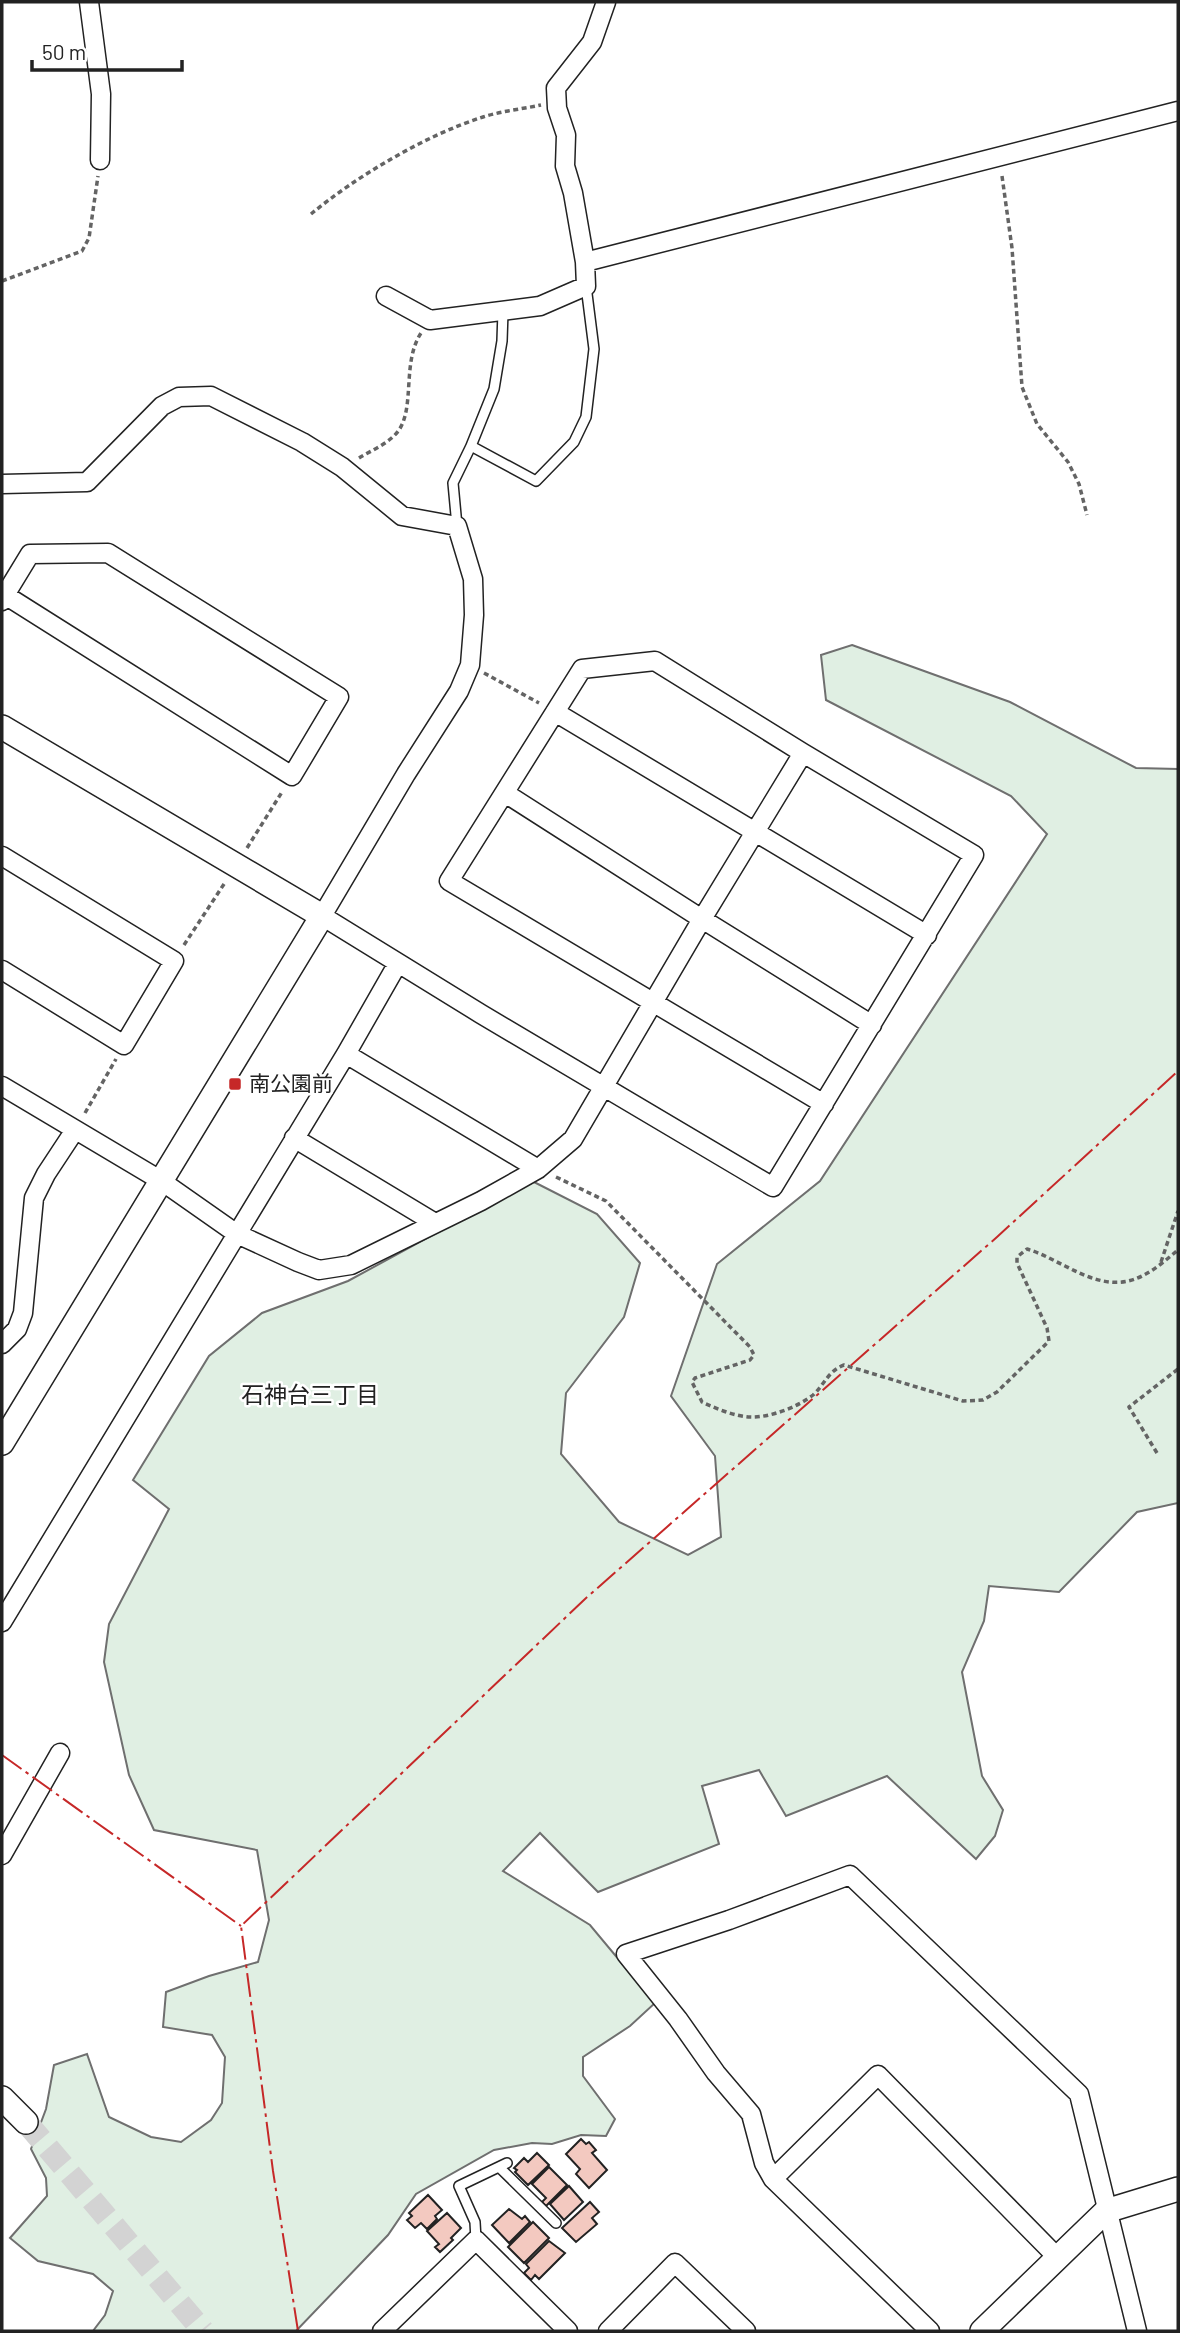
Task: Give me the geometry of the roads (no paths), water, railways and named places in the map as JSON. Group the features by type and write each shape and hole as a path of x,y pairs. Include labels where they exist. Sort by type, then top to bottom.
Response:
{"street":[{"path":"89,2 101,94 100,160"},
{"path":"386,296 430,320 540,306 586,286 585,262 573,193 565,166 566,135 556,108 556,88 592,42 606,2"},
{"path":"585,262 1178,111"},
{"path":"2,484 87,482 162,406 179,397 211,396 302,442 342,467 402,516 457,526 472,579 474,615 470,665 458,691 2,1443"},
{"path":"108,553 339,697 292,776 3,598 30,554 108,553"},
{"path":"2,727 773,1187 824,1104 927,935 974,855 655,661 582,669 449,881 824,1104"},
{"path":"555,712 927,935"},
{"path":"2,1086 160,1180 237,1234 319,1270 351,1265 538,1169 573,1139 803,753"},
{"path":"505,793 872,1025"},
{"path":"2,856 174,961 124,1045 2,970"},
{"path":"2,1622 346,1054 398,963"},
{"path":"346,1054 538,1169"},
{"path":"2,1344 17,1329 23,1314 34,1198 46,1174 75,1130"},
{"path":"293,1138 435,1223"},
{"path":"2,1855 60,1753"},
{"path":"930,2331 773,2179 764,2163 751,2114 716,2073 678,2019 626,1954 729,1920 850,1875 1079,2094 1137,2331"},
{"path":"773,2179 878,2075 1058,2258"},
{"path":"2,2098 26,2122"},
{"path":"982,2331 1106,2211 1178,2189"},
{"path":"385,2330 476,2240 568,2331"},
{"path":"608,2331 675,2263 746,2331"}],"lane":[{"path":"471,446 536,481 574,442 586,417 594,349 586,286"},
{"path":"457,526 453,483 494,388 502,341 503,311"},
{"path":"476,2240 475,2222 459,2186 503,2165 556,2223"}],"tunnel":[{"path":"26,2122 203,2331"}],"place":[{"name":"南公園前","path":"235,1084"}],"district":[{"name":"石神台三丁目","path":"310,1395"}]}
